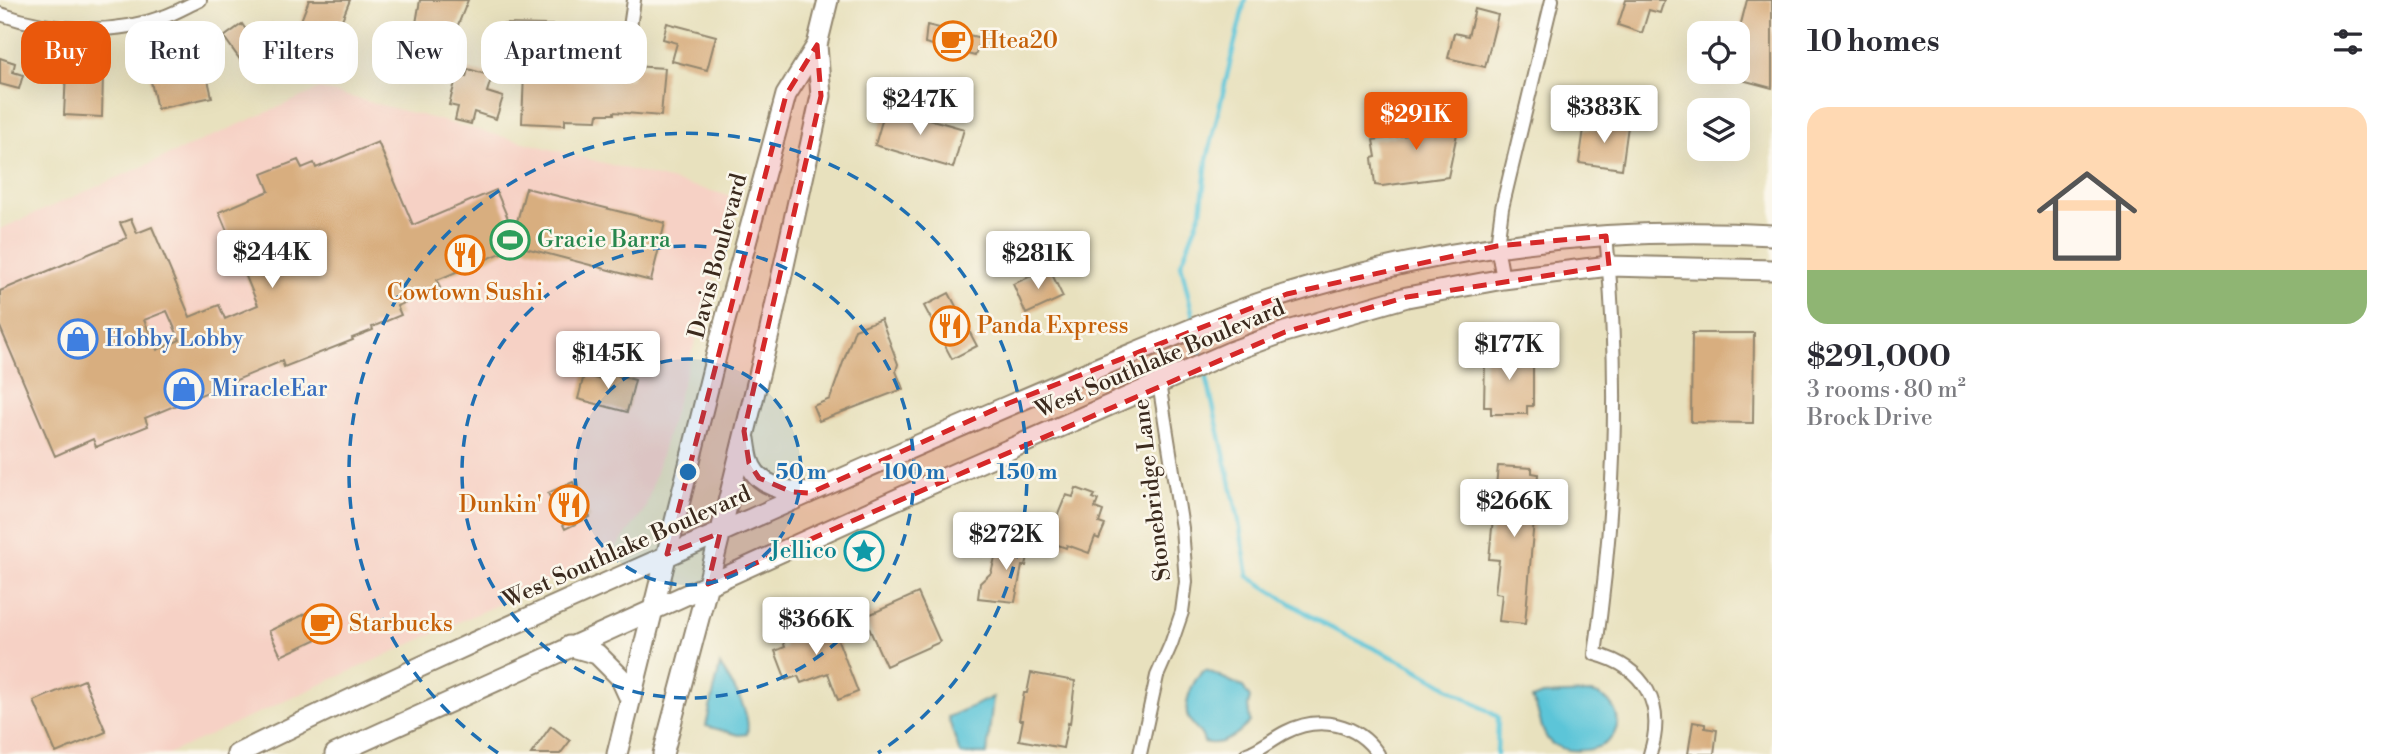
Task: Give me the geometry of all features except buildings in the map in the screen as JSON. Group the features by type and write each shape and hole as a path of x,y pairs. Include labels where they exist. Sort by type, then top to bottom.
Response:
{"main road":[{"name":"Davis Boulevard","path":"617,754 723,328 786,95 817,45 828,0"},
{"name":"Davis Boulevard","path":"663,754 772,320 821,96 817,45"},
{"name":"West Southlake Boulevard","path":"237,754 453,651 1009,403 1233,312 1287,294 1376,271 1497,246 1674,233 1772,234"},
{"name":"West Southlake Boulevard","path":"335,754 708,583 1230,352 1345,313 1407,297 1503,279 1609,267 1772,270"},
{"path":"744,431 749,463 759,478 792,492 810,493"},
{"path":"569,646 597,654 620,677 630,699"}],"street":[{"path":"0,14 45,27 124,27 165,16 200,0"},
{"path":"631,21 635,0"},
{"path":"1503,279 1497,246 1502,208 1552,0"},
{"path":"1606,236 1615,429 1603,597 1595,654 1615,659 1646,687 1656,716 1656,734 1650,754"},
{"name":"Stonebridge Lane","path":"1140,754 1157,676 1182,612 1186,582 1184,538 1167,380"},
{"path":"1247,754 1286,732 1320,722 1360,734 1378,754"}],"highlighted area":[{"path":"817,45 821,96 744,431 749,463 759,478 792,492 810,493 1009,403 1287,294 1497,246 1606,236 1609,266 1407,297 1285,332 708,584 720,533 667,554 786,95"}],"shaded area":[{"path":"320,89 738,198 645,509 613,552 168,754 0,754 0,229"}],"water":[{"path":"720,665 744,707 747,734 739,735 706,726"},
{"path":"1206,670 1243,687 1250,698 1250,722 1235,735 1217,743 1204,742 1187,714 1191,689"},
{"path":"1542,695 1599,695 1614,708 1617,727 1609,741 1593,749 1584,750 1566,749 1551,743 1544,733 1532,699"},
{"path":"993,697 987,754 960,754 948,717"}],"waterway":[{"path":"1194,321 1181,264 1201,212 1207,160 1245,0"},
{"path":"1197,333 1202,358"},
{"path":"1205,370 1238,516 1248,576 1325,625 1411,666 1498,717 1497,754"}],"place":[{"name":"Htea20","path":"953,41"},
{"name":"Gracie Barra","path":"510,240"},
{"name":"Cowtown Sushi","path":"465,255"},
{"name":"Panda Express","path":"950,326"},
{"name":"Hobby Lobby","path":"78,339"},
{"name":"MiracleEar","path":"184,389"},
{"name":"Dunkin'","path":"569,505"},
{"name":"Jellico","path":"864,551"},
{"name":"Starbucks","path":"322,624"}]}
